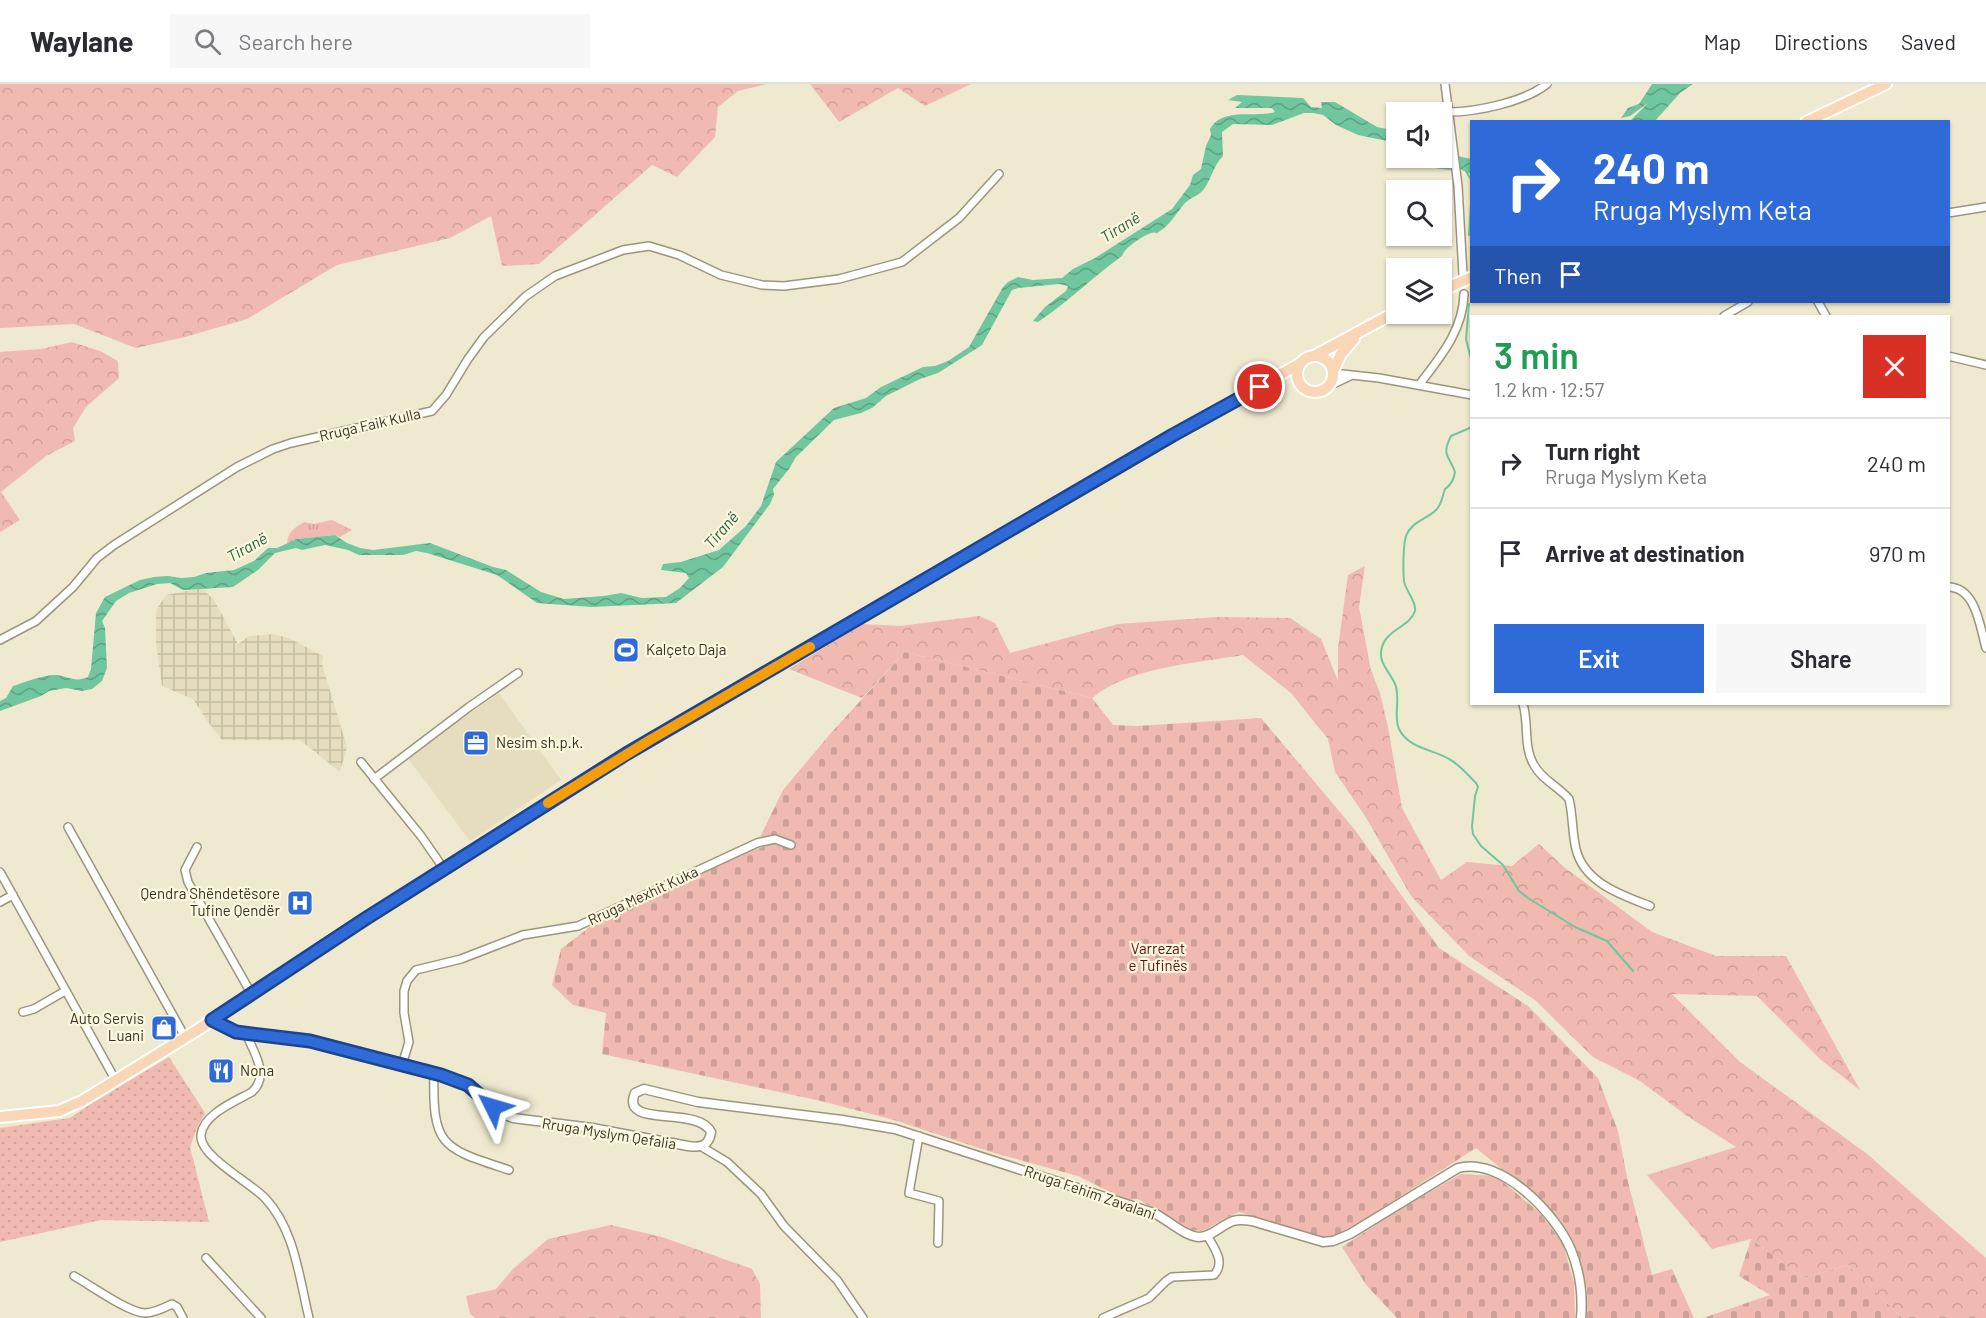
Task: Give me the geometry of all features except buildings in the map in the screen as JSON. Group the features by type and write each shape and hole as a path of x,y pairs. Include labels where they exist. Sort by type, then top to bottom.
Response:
{"main road":[{"path":"1810,120 1886,84"},
{"path":"0,1117 59,1111 82,1101 212,1020 444,869 675,725 1173,435 1272,381 1305,358 1316,356 1386,317"},
{"path":"1272,381 1286,381 1309,391 1324,390 1329,386 1333,372 1346,348 1370,325"},
{"path":"1316,356 1327,360 1333,372"},
{"path":"1299,364 1297,374 1301,386"}],"street":[{"path":"1445,84 1447,102"},
{"path":"1452,112 1478,111 1529,94 1547,84"},
{"path":"1452,150 1458,186 1464,279"},
{"name":"Rruga Faik Kulla","path":"0,640 36,621 73,587 98,558 114,545 257,456 291,443 432,411 446,395 484,337 526,296 555,276 623,250 649,246 679,255 721,275 762,285 839,279 902,262 959,218 999,174"},
{"path":"1950,213 1986,207"},
{"path":"1419,385 1457,329 1464,294"},
{"path":"1726,315 1746,303"},
{"path":"1950,356 1986,365"},
{"path":"1333,372 1470,395"},
{"path":"1329,386 1352,375"},
{"path":"1950,587 1957,587 1963,591 1973,603 1986,648"},
{"path":"375,779 469,706 518,673"},
{"path":"1523,705 1526,712 1527,744 1533,765 1569,799 1580,862 1587,872 1603,885 1650,906"},
{"path":"361,762 421,836 444,869"},
{"path":"68,827 185,1037"},
{"name":"Rruga Mexhit Kuka","path":"402,1065 409,1042 404,1013 404,991 407,981 416,970 461,959 523,935 578,926 757,843 775,839 791,845"},
{"path":"197,847 185,870 188,882 251,993"},
{"path":"0,872 116,1081"},
{"path":"0,902 13,895"},
{"path":"23,1012 34,1009 65,991"},
{"name":"Rruga Myslym Qefalia","path":"212,1020 236,1032 310,1041 434,1073 468,1085 493,1107 513,1118 591,1128 702,1147"},
{"path":"246,1034 259,1064 260,1081 252,1092 208,1120 201,1134 201,1142 212,1156 253,1187 277,1213 291,1245 309,1318"},
{"path":"434,1073 435,1116 439,1132 450,1148 509,1170"},
{"name":"Rruga Fehim Zavalani","path":"702,1147 711,1136 706,1124 694,1119 643,1114 638,1111 633,1102 635,1093 639,1090 649,1090 698,1102 869,1124 919,1136 1154,1213 1192,1235 1207,1235"},
{"path":"919,1136 909,1193 939,1201 938,1243"},
{"path":"702,1147 727,1162 761,1194 784,1226 837,1280 863,1318"},
{"path":"1103,1318 1149,1298 1172,1277 1214,1275 1220,1268 1220,1263 1207,1235 1226,1224 1242,1220 1252,1221 1314,1240 1333,1241 1350,1234 1451,1171 1466,1165 1494,1170 1514,1183 1546,1212 1563,1235 1575,1262 1579,1276 1581,1318"},
{"path":"206,1258 261,1318"},
{"path":"74,1276 131,1310 144,1313 172,1304 177,1307 183,1318"}],"shaded area":[{"path":"202,588 214,600 238,644 249,636 273,634 289,638 323,656 322,664 347,747 340,772 300,740 222,740 193,699 162,686 156,643 156,610 166,595"},
{"path":"499,693 561,780 470,841 407,757"}],"green space":[{"path":"0,84 767,84 738,91 718,107 715,137 677,177 652,165 539,264 502,266 491,216 450,238 337,265 247,319 136,348 74,324 0,328"},
{"path":"810,84 971,84 925,106 898,88 839,122"},
{"path":"72,342 100,351 118,361 119,378 86,407 73,428 75,441 46,456 1,492 20,520 0,532 0,352 41,349"},
{"path":"332,520 352,530 340,537 335,535 298,539 287,544 292,531 304,522 314,524"},
{"path":"1365,566 1359,607 1371,670 1380,693 1388,727 1402,808 1441,880 1467,862 1512,866 1539,844 1564,867 1652,932 1716,956 1786,956 1860,1090 1821,1060 1757,996 1672,994 1740,1062 1866,1153 1986,1258 1986,1318 1902,1318 1848,1265 1803,1278 1751,1239 1712,1249 1647,1175 1736,1147 1687,1116 1640,1081 1593,1057 1535,1000 1469,956 1411,896 1365,816 1335,772 1328,739 1291,693 1243,655 1144,673 1108,687 1092,698 905,652 862,698 789,669 863,624 900,626 979,616 995,623 1010,653 1118,624 1217,617 1290,618 1321,639 1338,681 1338,648 1348,575"},
{"name":"Varrezat e Tufinës","path":"905,652 1092,698 1113,725 1137,726 1261,718 1355,830 1439,948 1528,1006 1598,1078 1618,1131 1628,1182 1652,1275 1672,1269 1694,1318 1585,1318 1587,1289 1572,1242 1550,1209 1476,1148 1340,1235 1321,1238 1239,1212 1207,1229 1190,1230 1138,1199 1126,1200 1078,1176 994,1153 894,1120 821,1101 602,1054 606,1013 573,1005 552,985 561,949 595,923 750,851 773,844 789,848 792,842 773,836 760,837 783,790"},
{"path":"169,1057 205,1113 190,1147 209,1222 101,1220 0,1242 0,1128 70,1118"},
{"path":"1461,1174 1496,1176 1540,1213 1563,1244 1574,1283 1575,1318 1397,1318 1367,1286 1342,1247 1400,1209"},
{"path":"611,1225 662,1237 752,1269 760,1284 761,1318 476,1318 470,1314 466,1296 496,1289 513,1269 548,1239"},
{"path":"1751,1239 1803,1278 1848,1265 1902,1318 1703,1318 1770,1295 1739,1276"}],"water":[{"path":"1652,84 1693,84 1680,93 1656,120 1631,120 1648,103 1630,116 1621,118 1628,108 1639,104"},
{"path":"1237,95 1303,98 1311,107 1322,108 1321,102 1335,102 1377,127 1386,129 1386,141 1358,135 1336,125 1323,115 1313,113 1304,113 1272,125 1233,124 1222,132 1223,156 1202,191 1185,203 1164,228 1135,242 1122,256 1049,314 1038,322 1033,321 1045,307 1066,291 1068,286 1059,284 1012,290 982,345 938,373 886,396 872,408 834,420 796,457 773,489 774,495 770,504 723,567 676,603 592,607 537,603 497,575 427,553 416,551 403,555 359,555 325,545 302,550 296,548 275,553 258,570 233,587 183,590 170,583 157,584 129,593 116,601 102,621 105,628 107,668 102,681 92,689 82,691 66,688 49,691 0,711 0,701 6,698 13,686 51,675 75,679 88,677 91,669 96,613 105,597 140,580 154,577 194,577 206,573 234,570 254,561 268,548 277,548 297,539 335,535 347,543 373,550 430,543 506,570 541,592 564,599 621,593 642,598 666,597 680,588 689,578 686,573 661,570 663,564 681,562 719,550 746,526 761,506 776,462 834,408 866,398 881,387 923,367 935,366 948,361 969,347 1008,282 1018,277 1033,280 1062,278 1172,209 1190,185 1193,175 1201,169 1211,135 1210,129 1215,122 1240,114 1275,112 1272,108 1235,108 1242,102 1228,100"},
{"path":"1458,156 1470,159 1470,174 1460,169"}],"waterway":[{"path":"1464,168 1470,178"},
{"path":"1469,235 1470,219"},
{"path":"1469,304 1466,339 1470,355"},
{"path":"1470,428 1451,436 1448,443 1446,452 1455,472 1449,486 1445,489 1441,503 1432,513 1415,524 1406,536 1404,581 1415,611 1408,621 1389,636 1381,652 1383,662 1397,689 1397,724 1403,736 1409,741 1453,761 1476,783 1478,787 1475,796 1473,834 1481,846 1503,865 1519,891 1575,927 1607,941 1633,971"}],"slow traffic":[{"path":"548,803 650,740 810,647"}],"place":[{"name":"Kalçeto Daja","path":"626,650"},
{"name":"Nesim sh.p.k.","path":"476,743"},
{"name":"Qendra Shëndetësore Tufine Qendër","path":"300,903"},
{"name":"Auto Servis Luani","path":"164,1028"},
{"name":"Nona","path":"221,1071"}],"route":[{"path":"493,1107 468,1085 441,1075 310,1041 236,1032 212,1020 365,919 650,740 1173,435 1260,387"}],"water label":[{"name":"Tiranë","path":"1120,227"},
{"name":"Tiranë","path":"721,530"},
{"name":"Tiranë","path":"247,547"}]}
